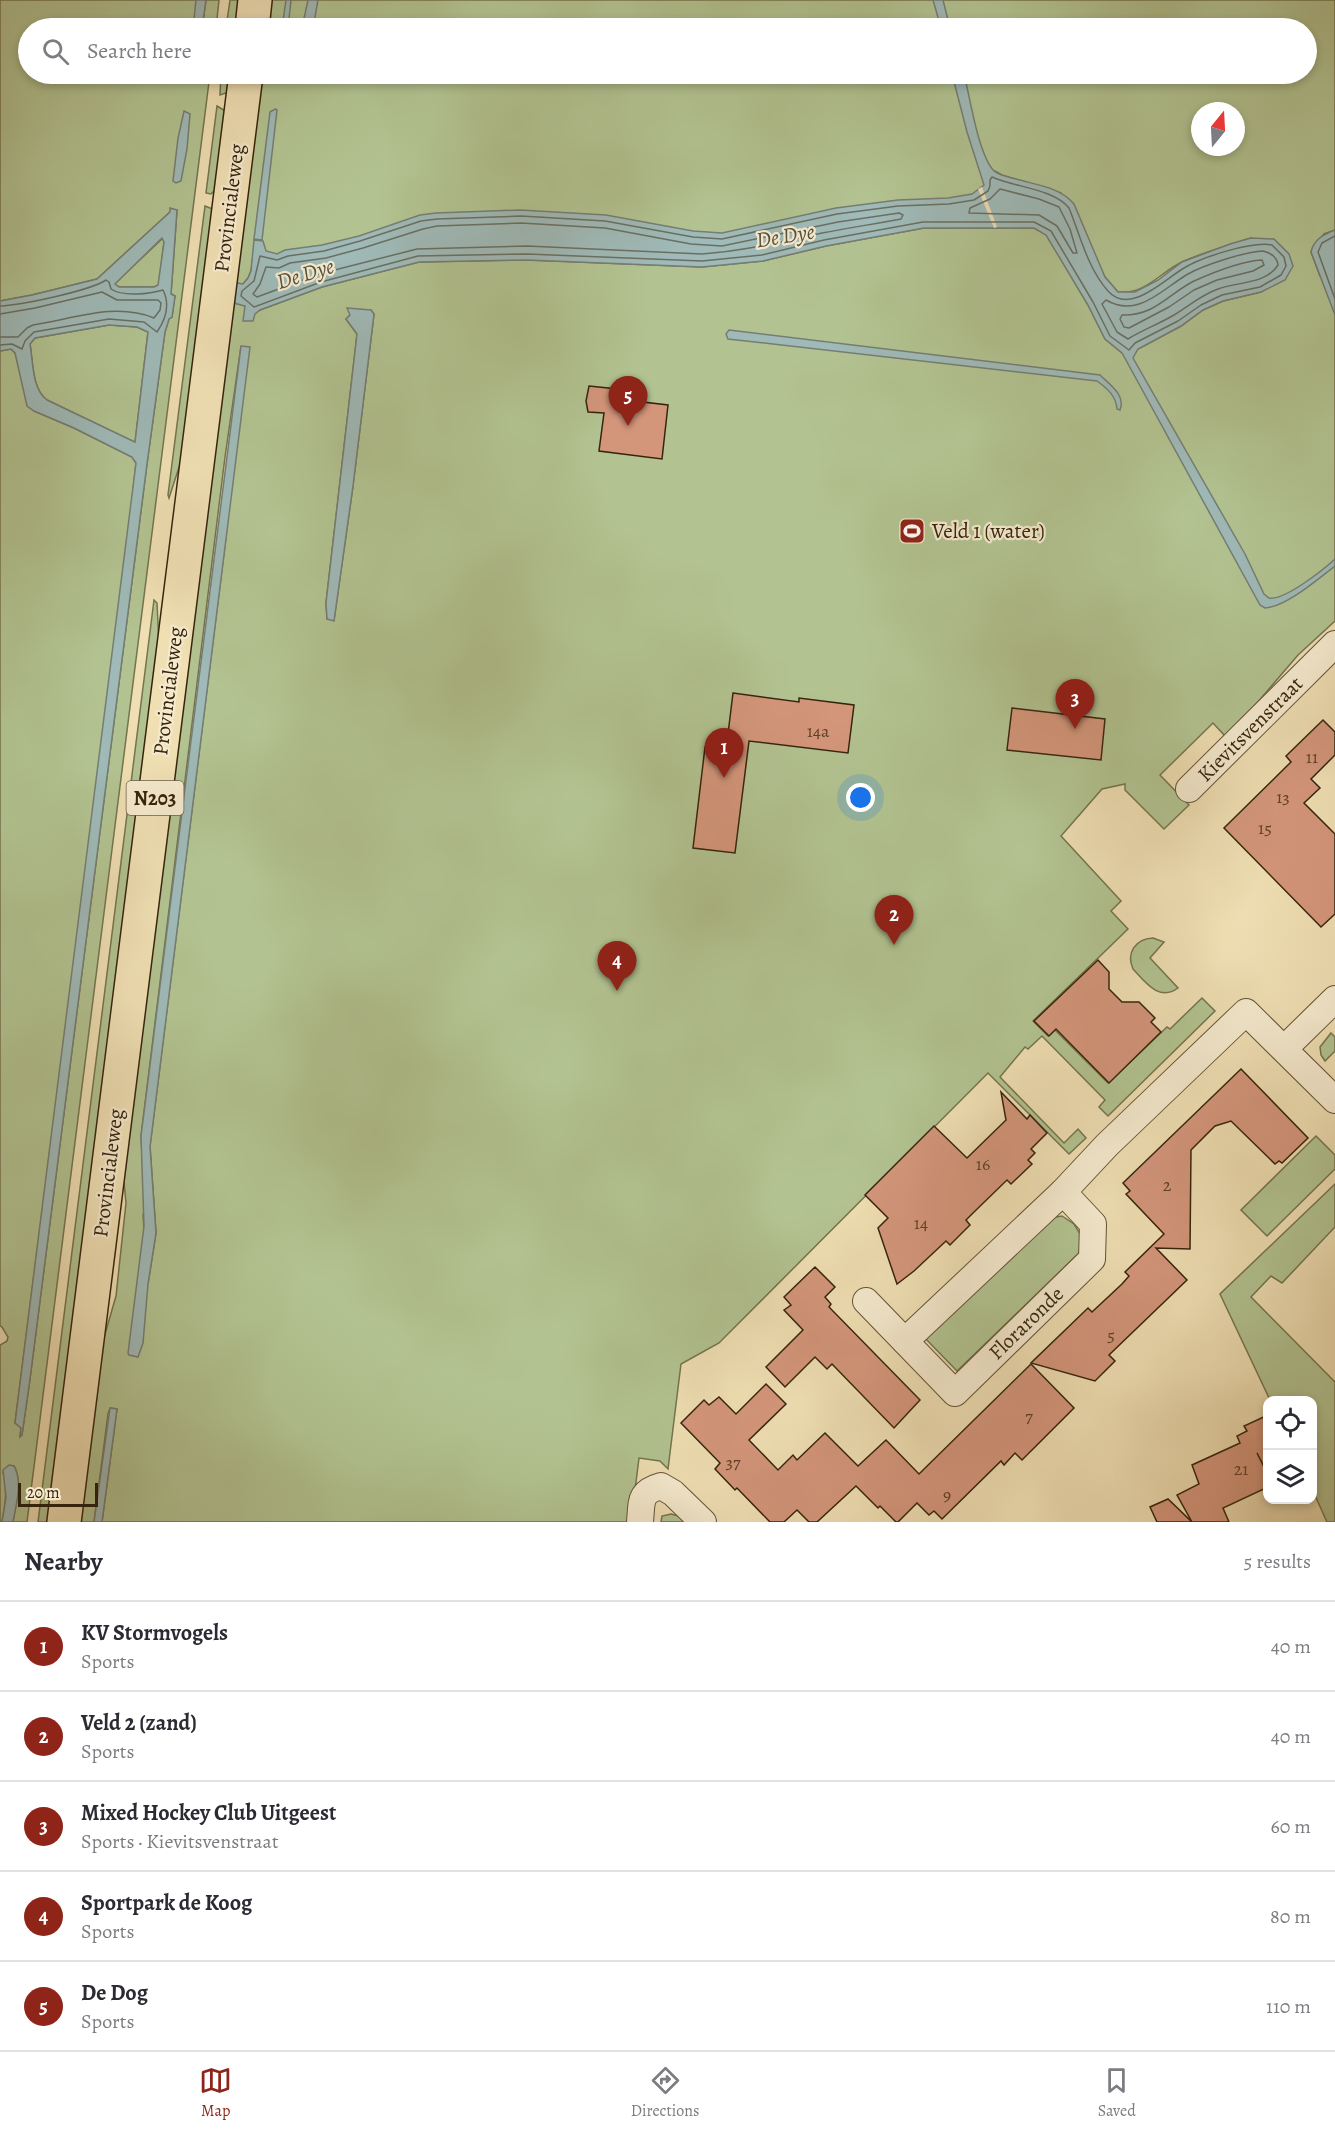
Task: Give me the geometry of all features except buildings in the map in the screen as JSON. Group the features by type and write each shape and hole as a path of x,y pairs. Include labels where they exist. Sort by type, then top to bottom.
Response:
{"main road":[{"path":"253,18 255,0"},
{"name":"Provincialeweg","path":"64,1522 245,84"}],"street":[{"name":"Kievitsvenstraat","path":"1190,789 1335,644"},
{"path":"1284,1049 1335,999"},
{"path":"905,1341 1063,1192 1107,1145 1246,1012 1335,1100"},
{"name":"Floraronde","path":"866,1301 955,1393 1092,1259 1093,1224 1063,1192"},
{"path":"640,1522 643,1496 650,1489 662,1486 673,1493 704,1522"}],"green space":[{"path":"0,0 198,0 195,18 18,18 18,84 209,84 27,1522 13,1522 18,1486 14,1466 3,1472 6,1497 2,1522 0,1522 0,1345 7,1341 8,1337 0,1326 0,351 11,349 15,353 34,411 132,457 136,463 124,573 15,1423 21,1428 20,1436 30,1379 147,464 165,332 169,319 172,317 175,296 171,294 177,210 171,209 97,279 0,301"},
{"path":"206,0 219,0 217,18 203,18"},
{"path":"230,0 241,0 238,18 227,18"},
{"path":"269,0 1335,0 1335,230 1324,234 1311,252 1320,276 1335,271 1335,621 1298,655 1227,738 1213,723 1160,775 1189,805 1164,829 1125,790 1125,784 1102,789 1061,836 1121,901 1111,911 1128,929 1033,1021 1048,1036 1055,1030 1108,1083 1167,1027 1170,1029 1202,998 1215,1011 1108,1116 1099,1107 1105,1100 1042,1036 1028,1049 1025,1047 1000,1077 1064,1143 1078,1129 1086,1138 1069,1154 988,1073 719,1343 681,1364 668,1469 660,1461 639,1458 631,1522 102,1522 117,1409 110,1408 94,1522 76,1522 97,1362 116,1296 126,1203 122,1161 234,303 245,306 255,313 322,287 419,262 527,260 702,267 763,261 826,246 924,228 1034,228 1046,234 1088,305 1105,339 1122,353 1138,349 1181,326 1203,310 1223,301 1261,292 1251,238 1184,261 1137,290 1118,292 1105,277 1061,193 995,171 993,200 683,256 445,228 266,264 255,240 251,271 243,284 236,283 258,84 1317,84 1317,18 266,18","holes":["371,310 374,314 353,486 334,620 327,619 326,603 357,334 346,319 350,315","241,346 226,537 150,1146 156,1233 148,1284 141,1136 225,457"]},
{"path":"221,84 230,84 229,92 220,95"},
{"path":"217,106 227,112 217,191 211,194 206,193"},
{"path":"205,206 215,210 183,455 169,498 168,495"},
{"path":"163,238 159,285 119,287 114,284"},
{"path":"109,325 137,327 148,332 135,443 47,400 38,389 34,375 30,344 35,338"},
{"path":"154,600 157,603 159,645 49,1522 38,1522"},
{"path":"1153,938 1164,942 1150,958 1178,988 1171,992 1159,992 1153,989 1133,969 1131,963 1132,952 1137,944"},
{"path":"1331,1033 1335,1037 1335,1051 1325,1061 1320,1047"},
{"path":"1316,1136 1335,1155 1335,1169 1267,1236 1241,1210"},
{"path":"1335,1184 1335,1227 1282,1283 1271,1276 1251,1297 1335,1382 1335,1522 1327,1522 1317,1500 1317,1396 1268,1396 1220,1294"},
{"path":"1062,1216 1074,1224 1082,1237 1079,1253 957,1371 924,1337 1045,1219"},
{"path":"671,1514 682,1517 687,1522 661,1522 662,1516"}],"water":[{"path":"196,0 206,0 203,18 194,18"},
{"path":"286,0 291,0 289,18 283,18"},
{"path":"308,0 318,0 315,18 304,18"},
{"path":"933,0 943,0 948,18 938,18"},
{"name":"De Dye","path":"955,84 966,84 983,152 994,171 1047,187 1068,198 1074,204 1105,277 1118,292 1135,292 1158,280 1182,262 1251,238 1274,239 1289,254 1293,266 1285,280 1261,292 1223,301 1203,310 1181,326 1138,349 1133,358 1245,554 1264,594 1269,598 1284,595 1303,584 1335,559 1335,566 1283,603 1265,608 1260,605 1122,353 1105,339 1088,305 1046,235 1034,228 924,228 826,246 763,261 702,267 527,260 419,262 322,287 260,310 255,314 253,321 243,321 245,306 234,303 236,283 243,284 251,271 254,240 263,241 266,251 277,254 285,250 322,245 359,236 420,215 520,210 606,215 693,231 722,233 836,208 972,194 984,185"},
{"path":"277,110 262,240 254,239 270,112"},
{"path":"184,111 190,114 187,149 181,181 176,183 173,181"},
{"path":"170,208 177,210 171,294 175,296 172,317 169,319 165,332 147,464 30,1379 20,1437 21,1428 15,1423 136,463 132,457 27,406 15,353 11,349 0,351 0,301 97,279 170,212","holes":["162,238 164,242 158,285 119,287 115,284","109,325 137,327 148,332 135,442 47,400 38,389 34,375 30,344 35,338"]},
{"path":"1335,230 1335,315 1311,252 1314,244 1320,238"},
{"path":"347,308 371,310 374,314 334,621 327,619 326,603 357,334 346,319 350,315"},
{"path":"729,330 1100,375 1119,395 1121,405 1120,410 1117,409 1111,393 1097,381 728,339 726,334"},
{"path":"241,346 250,347 150,1147 156,1233 148,1284 143,1343 138,1357 128,1353 144,1226 141,1136"},
{"path":"110,1408 117,1409 102,1522 94,1522"},
{"path":"9,1465 14,1466 17,1472 18,1494 13,1522 2,1522 6,1497 3,1470"}],"pier":[{"path":"982,187 997,227 994,228 978,189"}],"place":[{"name":"De Dog","path":"628,426"},
{"name":"Veld 1 (water)","path":"912,531"},
{"name":"Mixed Hockey Club Uitgeest","path":"1075,729"},
{"name":"KV Stormvogels","path":"724,778"},
{"name":"Veld 2 (zand)","path":"894,945"},
{"name":"Sportpark de Koog","path":"617,991"}]}
